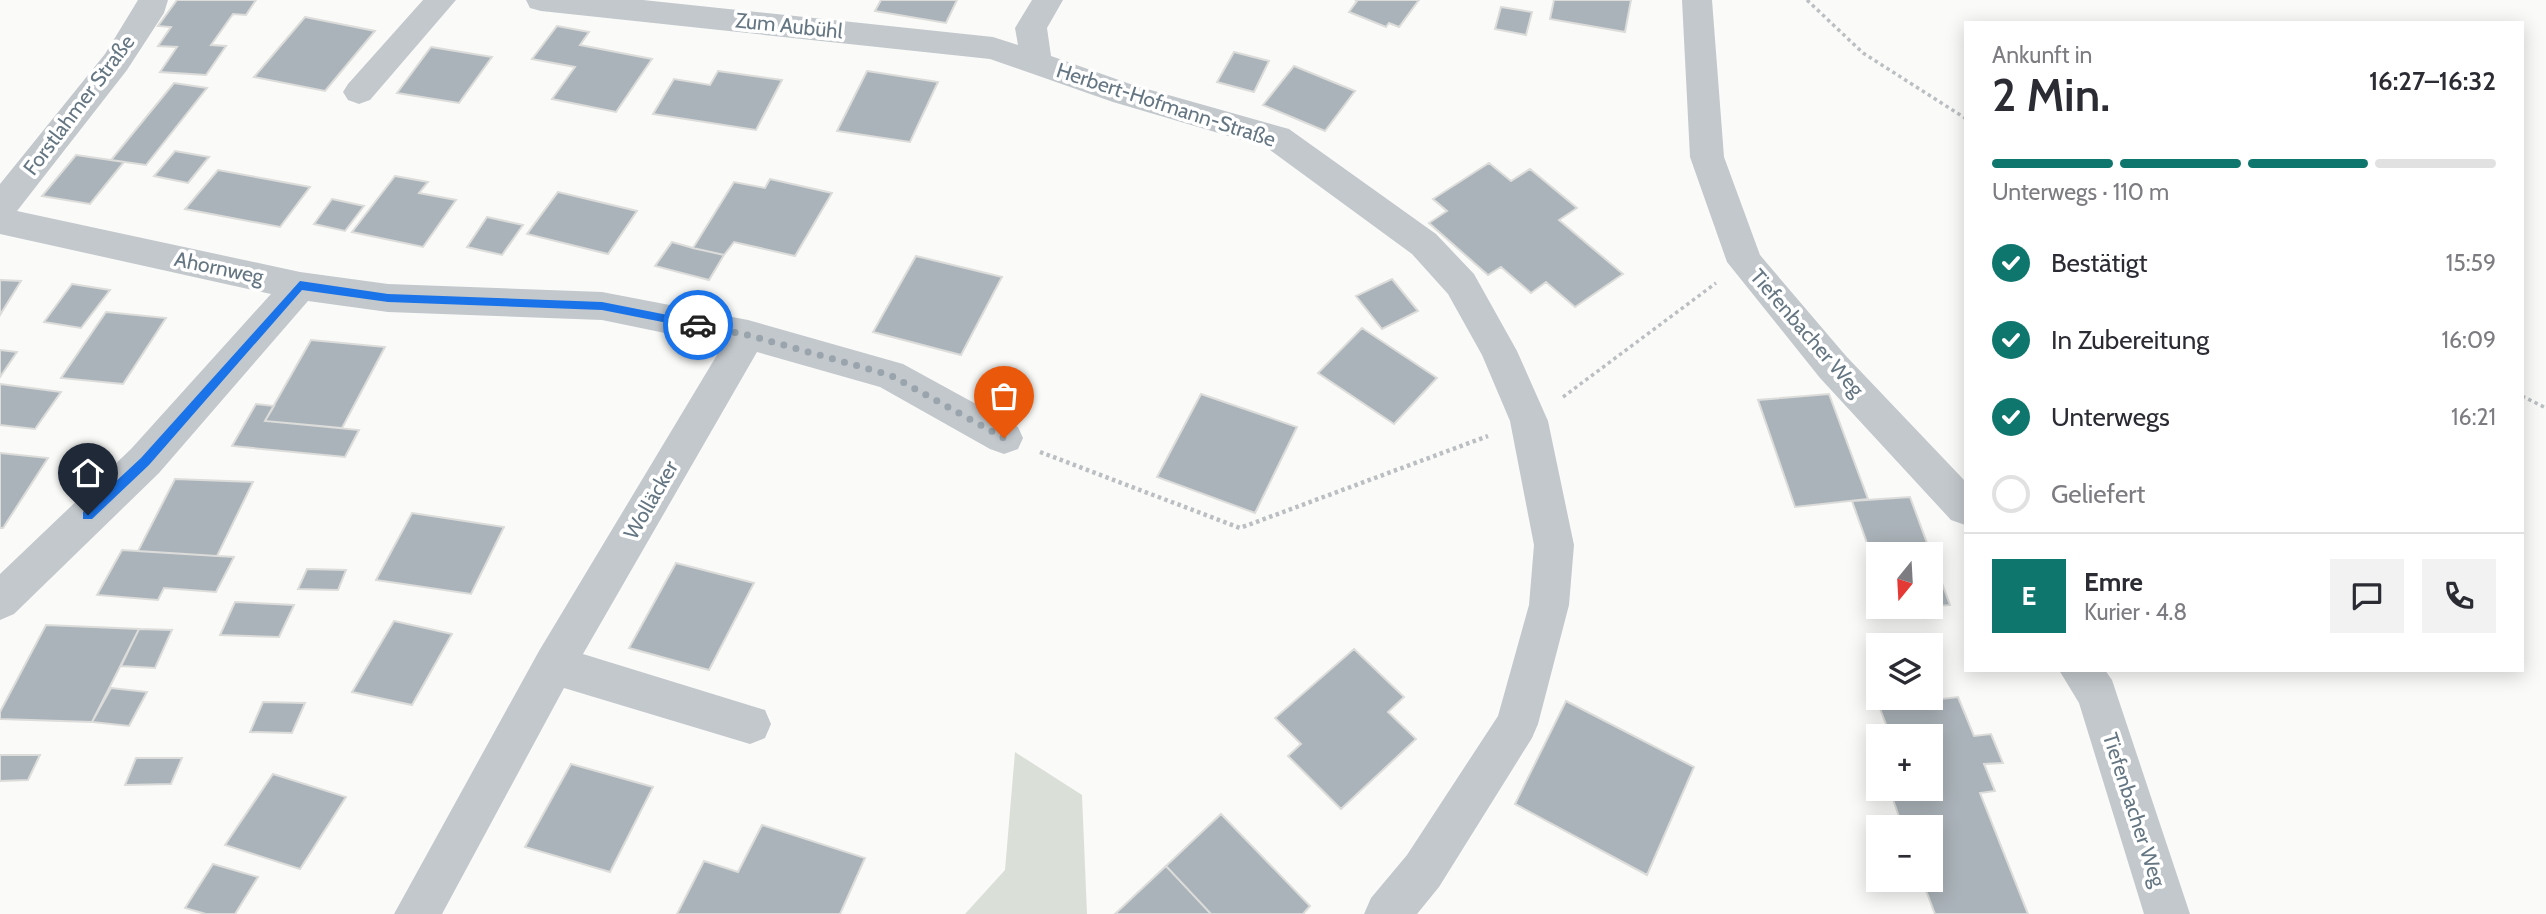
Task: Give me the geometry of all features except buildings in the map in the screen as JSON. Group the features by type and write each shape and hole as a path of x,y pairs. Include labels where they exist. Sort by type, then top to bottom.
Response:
{"street":[{"name":"Forstlahmer Straße","path":"0,208 116,62 148,13 153,0"},
{"path":"359,92 441,0"},
{"name":"Zum Aubühl","path":"541,0 993,48 1036,61"},
{"name":"Herbert-Hofmann-Straße","path":"1048,0 1031,28 1036,61 1124,94 1277,138 1424,244 1461,284 1499,351 1529,421 1554,545 1549,605 1517,723 1423,871 1387,914"},
{"name":"Tiefenbacher Weg","path":"1697,0 1707,157 1745,262 1833,368 1964,507"},
{"name":"Ahornweg","path":"0,221 300,286 388,298 602,306 748,335 890,375 1004,438"},
{"path":"0,601 145,461 300,286"},
{"name":"Wolläcker","path":"418,914 554,665 748,335"},
{"path":"554,665 750,724"},
{"name":"Tiefenbacher Weg","path":"2081,672 2097,694 2167,914"}],"path":[{"path":"1807,0 1863,53 1964,117"},
{"path":"1004,438 1240,528 1529,421 1745,262"},
{"path":"2524,397 2546,408"}],"shaded area":[{"path":"1015,752 1082,795 1087,914 965,914 1005,870"}],"way so far":[{"path":"698,325 748,335 890,375 1004,438"}],"route":[{"path":"88,515 145,461 300,286 388,298 602,306 698,325"}]}
